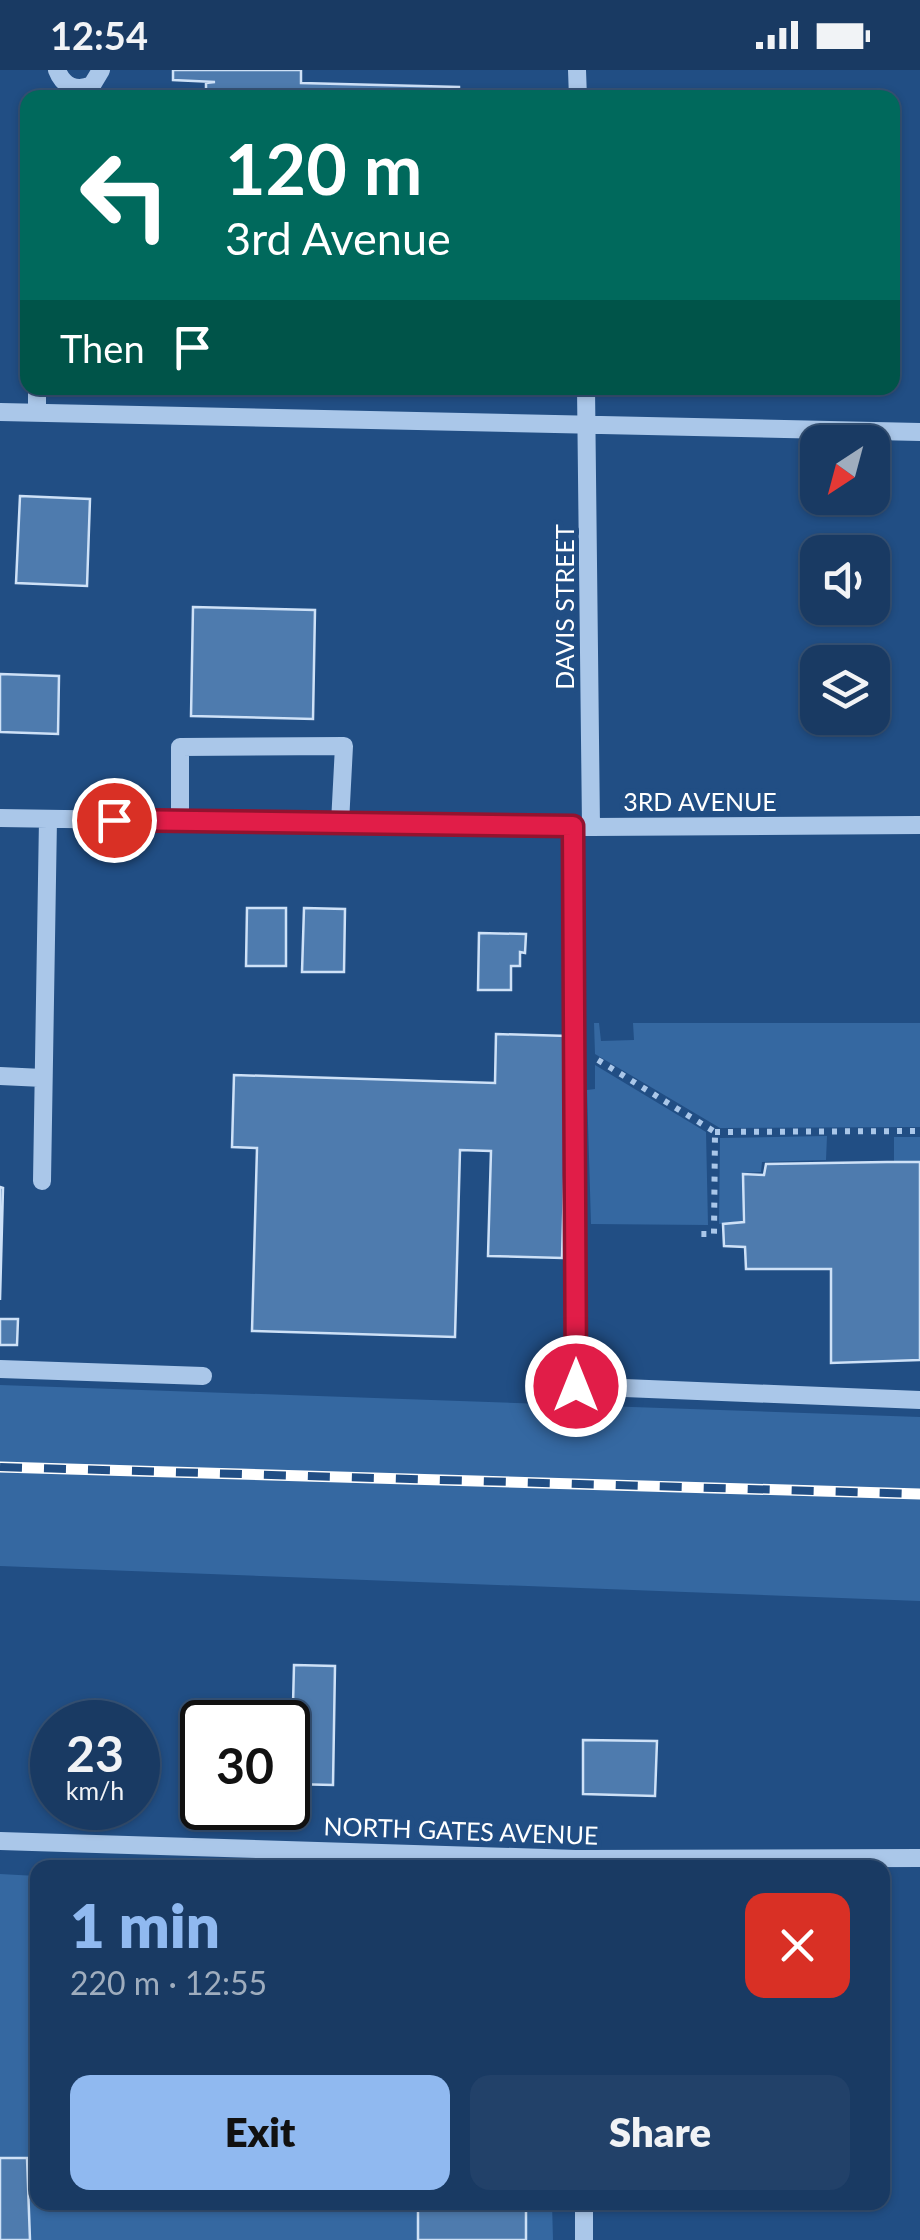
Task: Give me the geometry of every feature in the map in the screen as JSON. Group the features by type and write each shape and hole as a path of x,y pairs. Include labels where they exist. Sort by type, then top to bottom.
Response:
{"street":[{"path":"61,84 78,88 100,83"},
{"path":"37,395 37,413"},
{"name":"DAVIS STREET","path":"586,395 576,1386 920,1400"},
{"path":"0,412 920,432"},
{"path":"180,821 180,748 344,746 340,824"},
{"name":"3RD AVENUE","path":"0,818 582,827 920,825"},
{"path":"42,1181 48,819"},
{"path":"0,1076 43,1078"},
{"path":"0,1369 202,1376"},
{"name":"NORTH GATES AVENUE","path":"0,1841 497,1860"},
{"name":"NORTH GATES AVENUE","path":"782,1860 920,1858"},
{"path":"584,2210 584,2240"}],"path":[{"path":"592,1057 715,1132 920,1131"},
{"path":"694,1234 718,1234 715,1132"}],"shaded area":[{"path":"594,1023 599,1023 601,1041 634,1040 633,1023 920,1023 920,1127 720,1128 595,1054"},
{"path":"595,1065 706,1132 708,1225 591,1224 587,1090 595,1089"},
{"path":"827,1136 826,1160 762,1162 761,1172 743,1173 742,1221 719,1224 720,1138"},
{"path":"894,1137 920,1137 920,1161 894,1161"},
{"path":"0,1385 920,1417 920,1601 0,1566"},
{"path":"0,1874 30,1876 30,2210 552,2210 553,2240 0,2240"}],"building":[{"path":"173,70 301,70 301,83 459,90 206,90 206,83 215,82 173,80"},
{"path":"20,496 90,499 87,586 16,583"},
{"path":"193,607 315,610 313,719 191,716"},
{"path":"0,674 59,676 58,734 0,732"},
{"path":"247,908 286,908 286,966 246,966"},
{"path":"304,908 345,909 344,972 302,972"},
{"path":"479,933 526,934 520,966 511,966 511,990 478,990"},
{"path":"496,1034 568,1036 562,1258 488,1256 491,1151 460,1150 455,1337 252,1331 257,1148 232,1147 234,1075 495,1083"},
{"path":"920,1162 920,1360 831,1363 831,1269 746,1269 745,1247 724,1246 723,1224 744,1222 743,1174 764,1175 766,1164"},
{"path":"0,1187 3,1188 0,1300"},
{"path":"0,1319 18,1319 17,1345 0,1345"},
{"path":"294,1665 335,1666 333,1785 310,1784 310,1700 293,1700"},
{"path":"583,1740 657,1741 655,1796 583,1794"},
{"path":"0,2158 27,2158 30,2240 0,2240"},
{"path":"418,2210 526,2210 526,2240 418,2240"}],"railway":[{"path":"0,1467 920,1494"}],"route":[{"path":"114,820 573,826 576,1386"}]}
